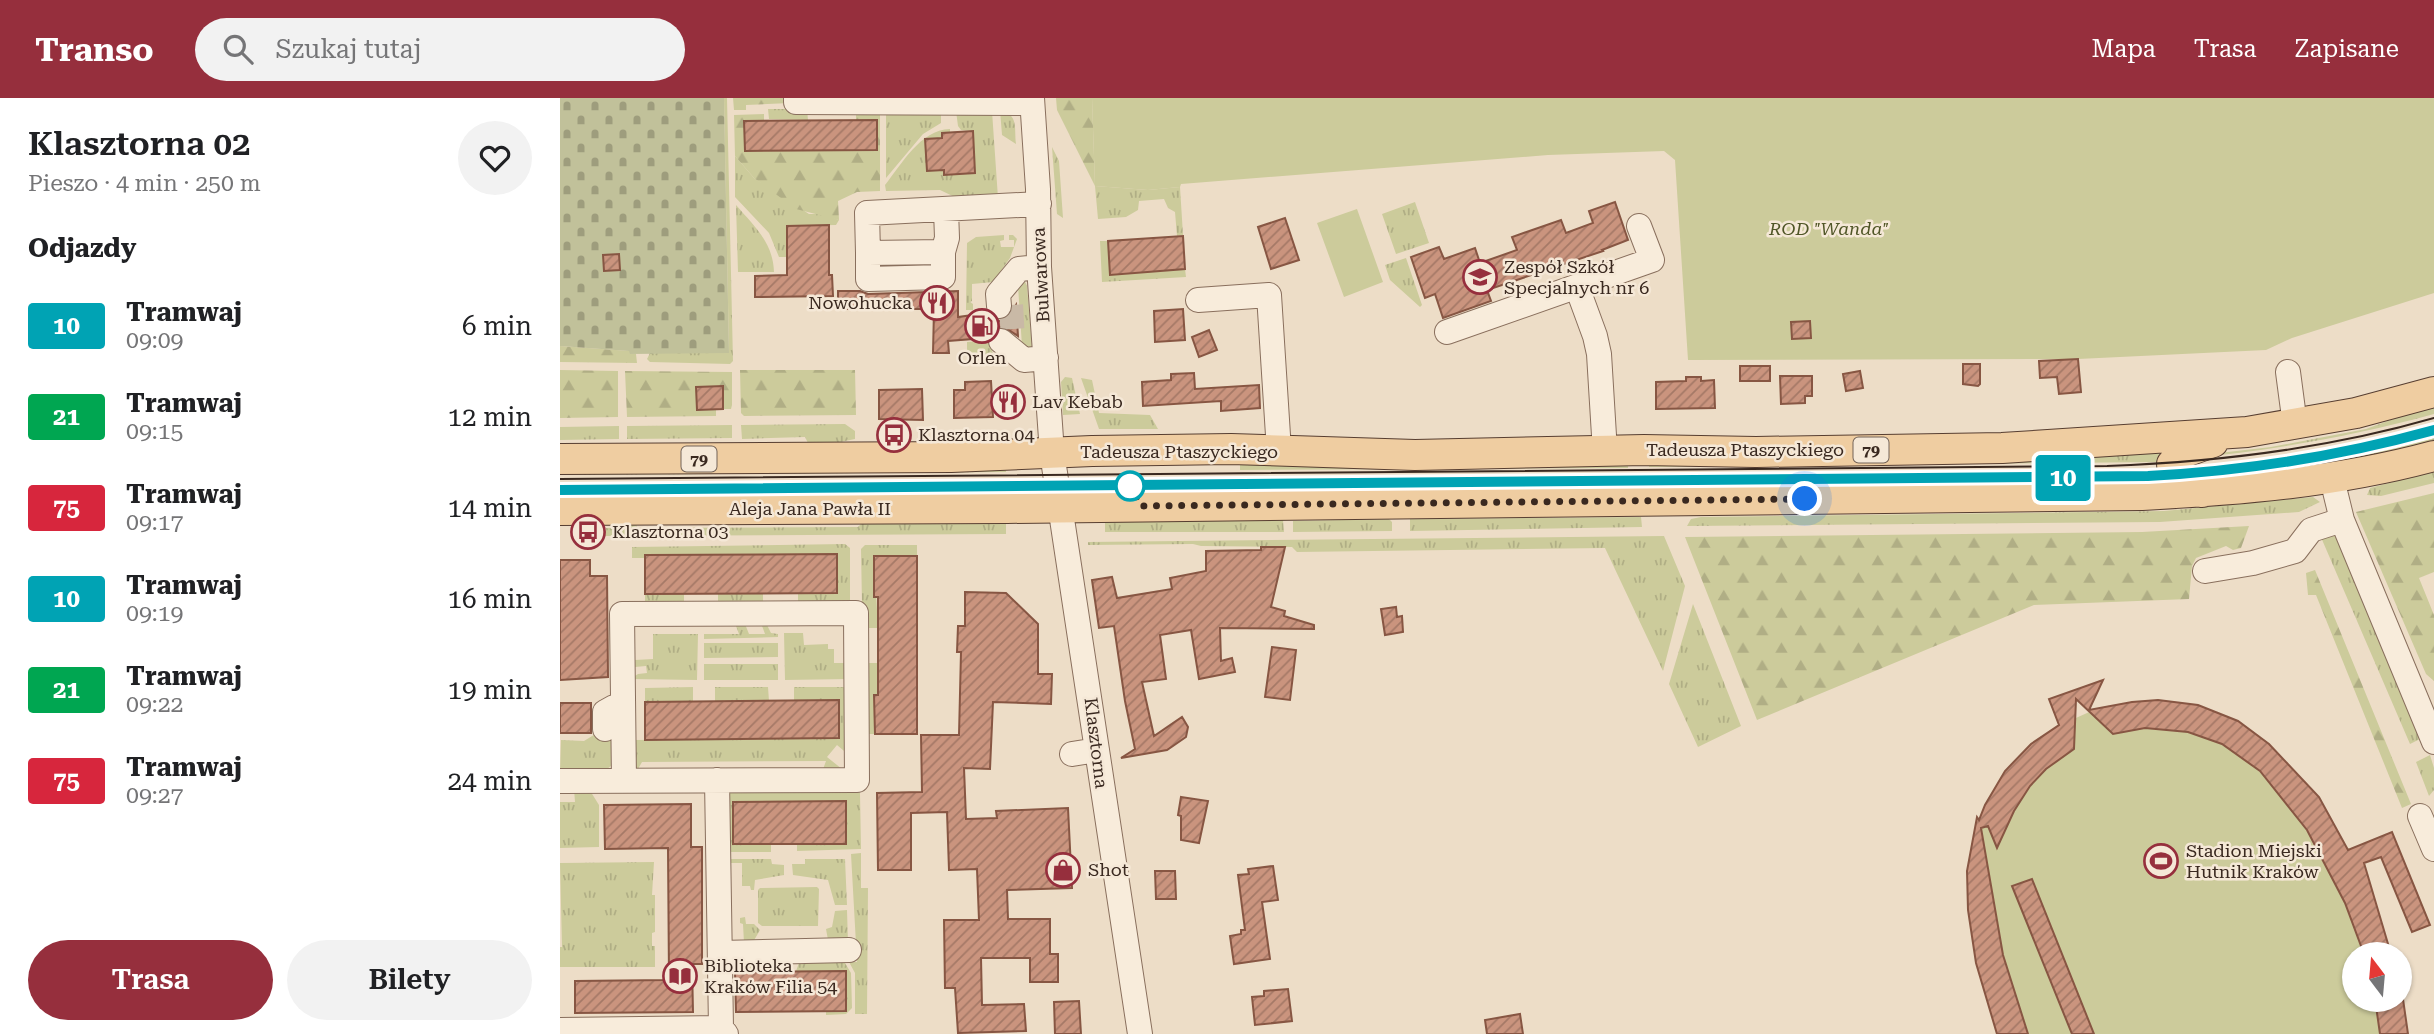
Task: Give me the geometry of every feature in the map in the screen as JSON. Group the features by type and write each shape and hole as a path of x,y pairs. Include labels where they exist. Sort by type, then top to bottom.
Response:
{"main road":[{"name":"Tadeusza Ptaszyckiego","path":"1052,453 1231,449 1415,455 2003,448 2247,432 2357,413 2434,392"},
{"path":"2203,492 2188,490 2177,483 2172,470 2175,460 2187,451 2247,432"},
{"name":"79","path":"560,459 951,457 1052,453"},
{"path":"1060,508 1989,498 2203,492 2332,479 2434,456"},
{"name":"Aleja Jana Pawła II","path":"560,510 1060,508"}],"street":[{"path":"796,98 796,102 1032,100"},
{"name":"Bulwarowa","path":"1032,100 1039,213 1039,267 1052,453"},
{"path":"946,231 943,277 868,279 867,213 946,231 1039,213"},
{"path":"1447,332 1652,260 1639,226"},
{"path":"1007,297 1019,269 1039,267"},
{"path":"1577,287 1599,354 1605,452"},
{"path":"1198,300 1269,295 1279,451"},
{"path":"1009,344 1024,360 1046,358"},
{"path":"2288,372 2295,425"},
{"name":"Klasztorna","path":"1052,453 1097,750 1109,891 1140,1034"},
{"path":"2332,479 2342,520 2434,742"},
{"path":"2205,571 2253,563 2295,551 2311,530 2342,520"},
{"path":"560,781 624,781 717,780 857,780 856,613 622,614 624,781"},
{"path":"605,729 605,712 614,707 623,707"},
{"path":"1072,754 1097,750"},
{"path":"560,1030 724,1031 717,780"},
{"path":"2420,816 2434,849"},
{"path":"720,953 849,950"}],"green space":[{"path":"560,98 724,98 729,353 630,354 629,351 560,346"},
{"path":"724,98 727,98 733,361 730,364 650,362 647,359 650,353 729,353"},
{"path":"733,98 790,98 790,103 746,105 746,110 734,110"},
{"path":"1056,98 1092,98 1095,186 1057,110"},
{"name":"ROD \"Wanda\"","path":"1092,98 2434,98 2434,293 2292,338 2266,350 2078,359 1688,360 1675,160 1664,151 1548,155 1181,184 1180,187 1148,190 1095,186"},
{"path":"768,109 807,109 808,120 769,119"},
{"path":"856,110 880,110 880,191 857,192 838,201 839,220 796,209 754,178 735,156 734,115 764,114 764,121 744,121 745,151 877,150 877,120 856,120"},
{"path":"1000,110 1013,118 1016,144 1002,135"},
{"path":"941,111 941,123 923,134 886,178 886,112"},
{"path":"956,111 992,111 998,198 961,200 940,190 886,191 885,185 913,150 930,135 939,131 950,129 950,133 942,138 925,140 927,171 944,170 945,175 975,173 973,131 961,130"},
{"path":"1052,147 1059,161 1063,218 1057,214"},
{"path":"735,156 754,178 809,214 823,214 839,220 836,225 787,226 787,257 779,257 769,233 735,197"},
{"path":"1095,186 1148,190 1180,187 1183,235 1177,236 1175,212 1168,208 1164,199 1139,201 1138,210 1126,217 1098,219"},
{"path":"1415,202 1429,243 1396,254 1382,214"},
{"path":"736,205 766,243 774,272 738,272"},
{"path":"1357,209 1383,282 1344,297 1317,223"},
{"path":"1004,235 1004,240 1000,241 1001,247 1014,247 1014,240 1009,240 1009,235 1017,239 1010,258 993,282 972,284 970,302 973,304 973,310 966,310 967,243 976,237"},
{"path":"1100,241 1108,241 1111,275 1185,269 1186,277 1102,282"},
{"path":"1406,258 1422,305 1420,307 1390,280 1385,265"},
{"path":"1024,280 1027,286 1032,348 1022,346 1018,286"},
{"path":"991,340 993,359 967,360 967,342"},
{"path":"560,346 630,351 630,354 636,354 637,363 560,362"},
{"path":"560,370 618,371 618,417 560,418"},
{"path":"740,370 855,370 856,415 744,416 741,413"},
{"path":"625,371 732,372 731,409 723,409 723,386 697,410 716,410 716,416 627,417"},
{"path":"1065,377 1072,378 1080,414 1063,415 1061,382"},
{"path":"1081,378 1092,380 1099,413 1150,415 1158,429 1099,429"},
{"path":"2434,404 2434,414 2374,429 2253,451 2192,458 2271,447 2366,429"},
{"path":"845,424 855,431 855,439 809,445 805,437 742,439 741,425"},
{"path":"732,425 732,438 627,439 627,426"},
{"path":"619,426 619,439 560,440 560,427"},
{"path":"2434,434 2434,446 2295,474 2193,478 2315,461"},
{"path":"2159,450 2160,461 2155,462 1649,467 1649,460"},
{"path":"1240,459 1628,460 1628,468 1240,470"},
{"path":"1005,465 1006,472 560,475 560,470"},
{"path":"2434,471 2434,483 2381,496 2367,495 2370,488"},
{"path":"868,492 868,499 560,499 560,494"},
{"path":"2434,493 2434,572 2419,578 2434,615 2434,681 2426,674 2356,512"},
{"path":"2313,497 2320,502 2299,512 2160,522 1687,526 1691,519 1701,517 2164,511"},
{"path":"1641,517 1642,527 1410,531 1410,519"},
{"path":"866,519 1006,519 1006,534 605,536 606,528 626,528 631,521 634,521 638,528 858,527"},
{"path":"1389,519 1392,522 1392,531 1293,532 1293,521"},
{"path":"1283,520 1284,532 1105,532 1105,522"},
{"path":"2249,526 2241,548 2233,550 2226,546 2196,558 2192,566 2189,599 2034,605 1757,720 1685,537 2142,532"},
{"path":"2333,532 2338,538 2422,738 2410,744 2320,535"},
{"path":"1664,536 1685,586 1663,671 1605,548 1297,552 1292,547 1088,545 1088,542"},
{"path":"845,544 850,548 850,604 798,605 798,593 837,593 836,554 646,555 645,558 632,558 632,547"},
{"path":"865,545 917,545 917,556 874,556 878,628 865,628 861,549"},
{"path":"2315,570 2411,804 2402,808 2316,595 2308,595 2306,573"},
{"path":"645,594 684,594 684,606 645,606"},
{"path":"718,594 763,594 763,605 718,605"},
{"path":"1693,604 1741,726 1698,747 1669,684"},
{"path":"761,623 766,623 771,633 778,634 778,637 704,639 704,634 739,634 736,626 745,624 749,634 765,634"},
{"path":"784,633 803,633 804,645 828,644 828,649 834,649 834,663 846,663 850,679 785,680"},
{"path":"653,634 698,634 697,680 630,679 647,673 646,666 635,667 635,660 653,659"},
{"path":"704,643 778,643 778,657 704,658"},
{"path":"866,663 878,663 878,695 874,695 875,734 866,734"},
{"path":"704,664 778,664 778,680 704,680"},
{"path":"693,687 693,701 645,702 645,688"},
{"path":"715,687 768,687 769,701 715,701"},
{"path":"794,687 849,687 850,756 837,745 827,757 842,769 822,772 826,761 642,762 638,769 635,766 634,740 839,738 839,700 794,701"},
{"name":"Stadion Miejski Hutnik Kraków","path":"2096,709 2238,721 2269,744 2319,797 2387,942 2342,942 2342,1012 2404,1012 2408,1034 1997,1034 1976,963 1974,835 2005,771 2031,744 2058,726"},
{"path":"597,733 614,733 612,765 606,770 560,773 561,740 584,741"},
{"path":"2430,755 2434,768 2434,790 2429,796 2416,762"},
{"path":"574,789 589,789 599,805 599,847 560,848 560,802 575,802"},
{"path":"735,789 854,789 860,793 861,849 797,851 797,844 846,844 733,802 733,844 771,844 771,852 725,852 725,795"},
{"path":"861,853 861,888 868,888 867,1014 855,1014 855,973 849,962 857,962 851,854"},
{"path":"728,859 771,859 772,864 784,865 784,875 755,880 754,890 751,890 750,886 742,886 742,863 728,863"},
{"path":"805,859 845,859 847,905 835,905 828,880 793,875 792,864 805,864"},
{"path":"654,862 652,895 655,895 655,932 652,933 652,946 655,946 655,967 560,967 560,863"},
{"path":"817,887 818,926 762,926 758,923 760,888"},
{"path":"847,910 848,943 828,940 826,929 832,927 835,911"},
{"path":"745,917 746,924 754,924 760,930 753,942 744,943 740,918"},
{"path":"778,963 782,971 733,972 733,988 729,987 728,965"},
{"path":"799,963 845,963 851,973 852,1008 846,1014 826,1015 826,1011 846,1011 845,971 796,971"}],"building":[{"path":"877,120 877,150 745,151 744,121"},
{"path":"973,131 975,173 944,175 944,170 927,171 925,139 942,138 942,133"},
{"path":"1615,202 1628,240 1487,290 1491,301 1443,318 1435,294 1425,298 1411,257 1439,247 1444,259 1475,248 1480,263 1517,250 1512,237 1561,220 1566,233 1593,223 1589,211"},
{"path":"1285,218 1299,260 1271,269 1258,227"},
{"path":"829,225 829,275 832,275 833,296 755,297 755,276 787,275 787,226"},
{"path":"1183,236 1185,269 1110,275 1108,241"},
{"path":"619,254 620,270 604,271 603,255"},
{"path":"838,291 860,291 868,294 958,291 958,317 986,313 992,319 1000,321 1008,318 1016,305 1018,336 1004,327 996,327 986,338 948,341 949,353 933,353 934,309 838,309"},
{"path":"1183,309 1185,340 1155,342 1154,311"},
{"path":"1810,321 1811,338 1792,339 1791,322"},
{"path":"1209,330 1217,350 1199,357 1192,337"},
{"path":"2078,359 2081,392 2059,394 2057,377 2040,378 2039,361"},
{"path":"1963,364 1980,364 1978,386 1963,384"},
{"path":"1740,366 1770,366 1770,381 1740,381"},
{"path":"1860,371 1863,388 1846,391 1843,374"},
{"path":"1194,373 1195,389 1259,385 1260,408 1221,411 1221,401 1143,406 1142,382 1171,380 1171,374"},
{"path":"1780,376 1812,376 1812,396 1805,396 1805,403 1781,404"},
{"path":"1686,377 1701,377 1701,381 1714,380 1715,408 1656,409 1656,382 1686,381"},
{"path":"991,381 993,417 954,418 954,390 965,390 965,382"},
{"path":"723,386 723,409 697,410 696,387"},
{"path":"922,389 923,420 879,419 879,390"},
{"path":"1261,547 1285,547 1271,607 1285,611 1284,616 1314,625 1314,629 1220,628 1221,661 1232,658 1235,672 1199,679 1191,630 1160,635 1166,679 1142,682 1154,736 1182,717 1188,727 1186,737 1167,750 1121,758 1135,749 1114,626 1099,628 1092,580 1112,577 1117,598 1172,589 1170,578 1206,571 1206,551 1261,550"},
{"path":"837,554 837,593 645,594 645,555"},
{"path":"874,556 917,556 917,734 875,734 874,695 878,695 878,597 874,597"},
{"path":"560,560 590,560 590,576 607,576 608,677 560,680"},
{"path":"965,592 1006,593 1038,624 1038,674 1052,674 1051,704 993,702 990,769 964,768 966,819 997,818 996,811 1068,808 1072,888 1007,890 1008,919 1050,919 1050,954 1058,954 1058,982 1030,982 1030,958 981,958 982,1005 1024,1004 1026,1031 958,1033 955,988 945,988 944,920 979,920 977,869 949,870 947,812 911,813 911,870 878,870 877,793 922,792 921,735 959,735 961,652 957,652 958,626 965,626"},
{"path":"1396,607 1397,617 1402,616 1403,632 1385,635 1381,609"},
{"path":"1272,647 1296,650 1290,700 1265,697"},
{"path":"2103,680 2089,710 2158,700 2198,705 2238,721 2269,744 2319,797 2348,850 2392,832 2430,925 2412,932 2381,857 2364,863 2387,942 2360,942 2345,903 2307,830 2260,771 2222,744 2188,732 2145,728 2113,734 2076,699 2074,749 2046,769 2030,786 2014,811 1997,848 1988,826 1981,828 2003,955 2028,1034 1997,1034 1976,963 1968,910 1967,871 1977,817 1979,820 2005,771 2031,744 2059,725 2049,699"},
{"path":"839,700 839,738 645,740 645,702"},
{"path":"560,703 591,703 591,733 560,733"},
{"path":"1181,797 1208,801 1199,843 1181,840 1181,816 1178,815"},
{"path":"846,801 846,844 733,844 733,802"},
{"path":"691,804 691,847 702,847 702,964 692,964 693,1012 575,1013 575,981 669,980 668,848 605,849 604,805"},
{"path":"1273,866 1278,900 1262,902 1270,959 1234,964 1230,936 1241,934 1241,930 1245,930 1238,875 1249,874 1248,869"},
{"path":"1155,871 1175,871 1176,899 1156,899"},
{"path":"2032,879 2094,1034 2072,1034 2012,886"},
{"path":"846,971 846,1011 736,1012 735,972"},
{"path":"1288,989 1292,1021 1255,1025 1252,997 1264,996 1264,991"},
{"path":"1079,1001 1081,1034 1055,1034 1054,1002"},
{"path":"2377,1012 2405,1012 2408,1034 2380,1034"},
{"path":"1520,1014 1523,1034 1487,1034 1485,1020"}],"tunnel":[{"path":"1011,305 1013,340"}],"tram line":[{"path":"560,479 2107,466 2190,461 2313,446 2434,418"},
{"path":"1029,487 2148,476 2292,461 2434,430"},
{"name":"10","path":"560,490 2148,476 2267,465 2355,450 2434,430"},
{"path":"560,490 696,489"}],"place":[{"name":"Zespół Szkół Specjalnych nr 6","path":"1480,277"},
{"name":"Nowohucka","path":"937,303"},
{"name":"Orlen","path":"982,326"},
{"name":"Lav Kebab","path":"1008,402"},
{"name":"Klasztorna 04","path":"894,435"},
{"name":"Klasztorna 03","path":"588,532"},
{"name":"Stadion Miejski Hutnik Kraków","path":"2161,861"},
{"name":"Shot","path":"1063,870"},
{"name":"Biblioteka Kraków Filia 54","path":"680,976"}],"route":[{"path":"1130,486 1142,506 1805,499"}]}
